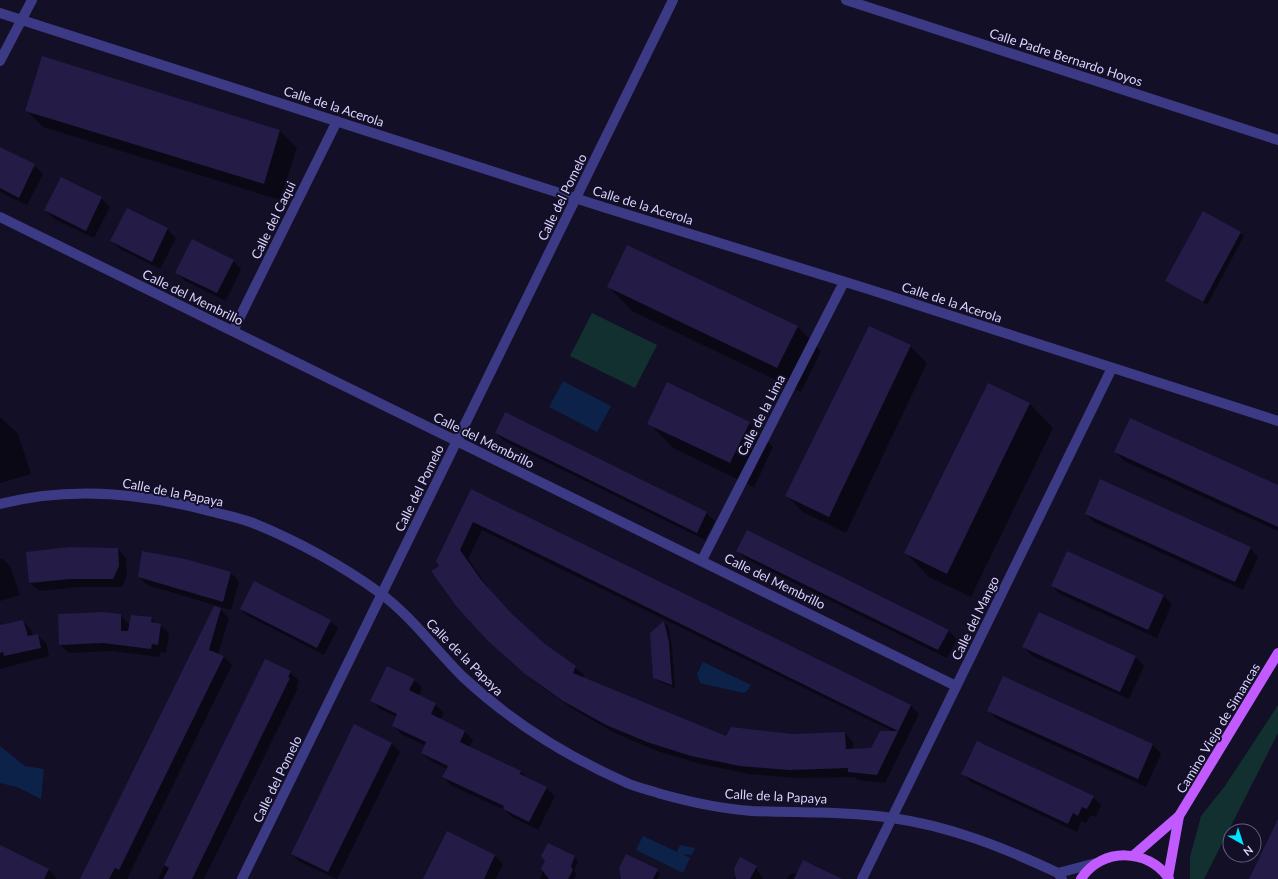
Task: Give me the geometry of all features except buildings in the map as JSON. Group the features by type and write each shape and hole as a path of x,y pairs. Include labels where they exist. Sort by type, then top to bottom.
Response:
{"main road":[{"name":"Camino Viejo de Simancas","path":"1134,855 1180,816 1278,653"},
{"name":"Camino Viejo de Simancas","path":"1168,878 1180,816"},
{"path":"1081,879 1096,863 1112,856 1134,855 1146,860 1168,878"}],"street":[{"path":"0,62 32,0"},
{"name":"Calle del Pomelo","path":"242,879 673,0"},
{"name":"Calle Padre Bernardo Hoyos","path":"846,0 1278,140"},
{"name":"Calle de la Acerola","path":"0,13 1278,421"},
{"name":"Calle del Caqui","path":"233,332 337,121"},
{"name":"Calle del Membrillo","path":"0,217 456,442 702,560 956,686"},
{"name":"Calle de la Lima","path":"702,560 844,282"},
{"name":"Calle del Mango","path":"862,879 1112,368"},
{"name":"Calle de la Papaya","path":"0,504 61,494 120,494 193,506 250,522 304,546 382,594 417,628 461,675 497,707 529,731 573,757 631,785 689,802 749,810 841,813 892,818 930,826 1002,847 1060,876 1096,863"}],"green space":[{"path":"592,313 657,345 635,388 570,356"},
{"path":"1278,705 1278,733 1232,823 1222,823 1222,843 1204,879 1190,879 1190,857 1201,816 1225,786"}],"water":[{"path":"563,381 611,406 597,432 549,407"},
{"path":"703,662 751,685 747,691 743,693 700,683 697,674"},
{"path":"0,746 25,766 44,769 41,799 17,787 0,783"},
{"path":"643,836 677,852 680,845 695,848 692,855 684,854 690,858 683,873 636,850"}]}
